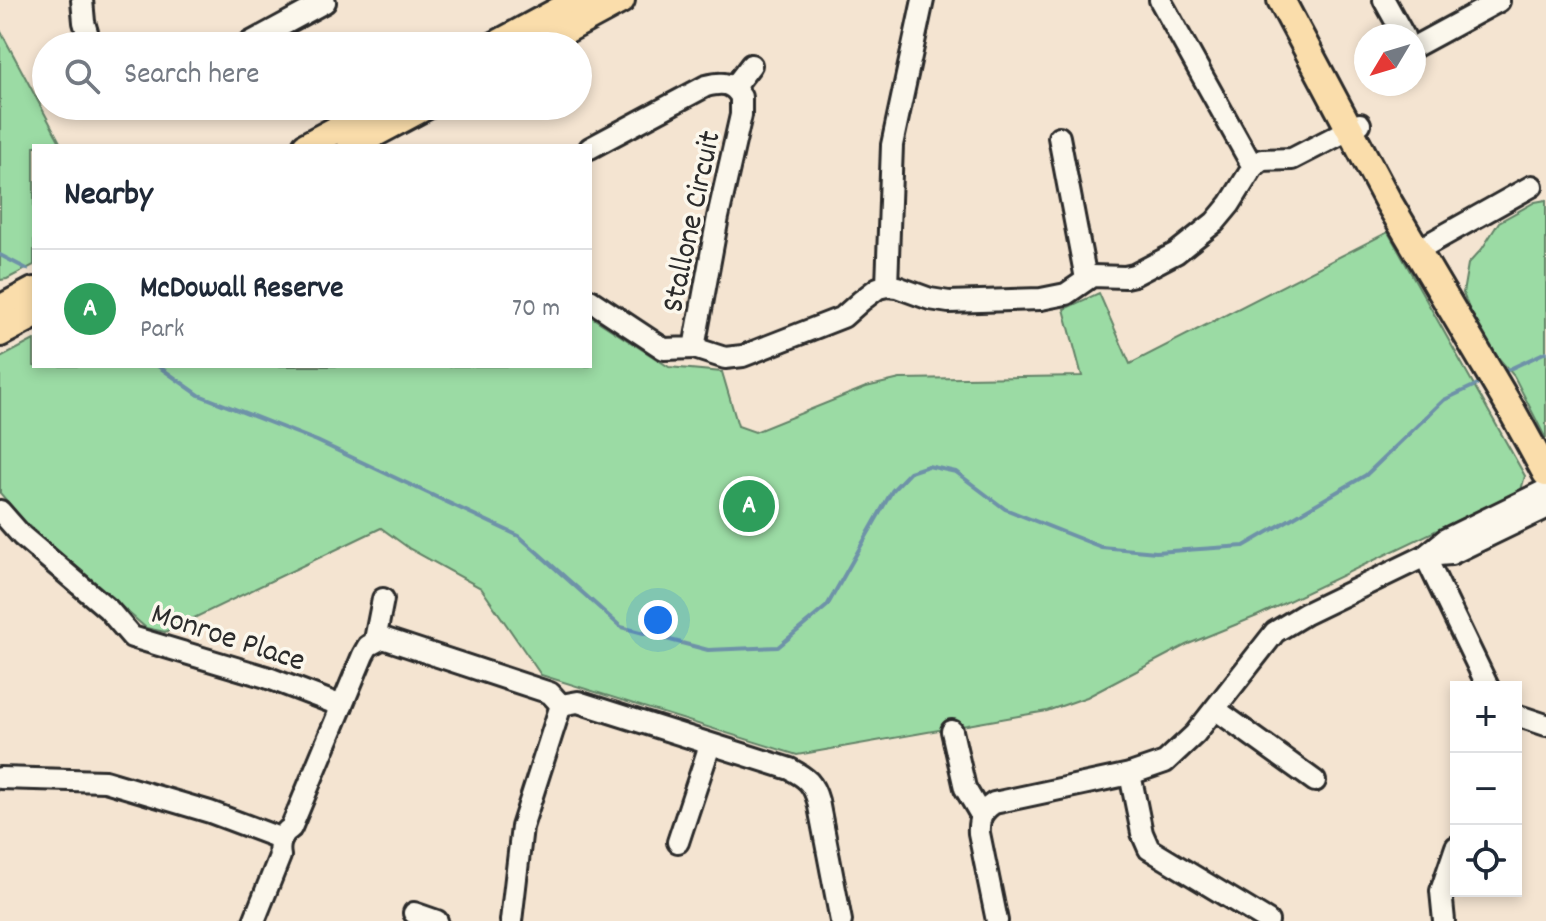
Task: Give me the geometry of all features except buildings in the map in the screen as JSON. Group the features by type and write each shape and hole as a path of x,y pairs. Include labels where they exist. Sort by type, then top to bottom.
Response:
{"main road":[{"path":"520,32 579,0"},
{"path":"562,32 621,0"},
{"path":"1281,0 1423,247 1444,292"},
{"path":"1299,0 1355,127 1546,473"},
{"path":"310,144 355,120"},
{"path":"355,144 400,120"},
{"path":"0,309 32,292"},
{"path":"0,333 32,316"}],"street":[{"path":"82,0 87,32"},
{"path":"887,286 892,145 923,0"},
{"path":"1160,0 1253,167"},
{"path":"1384,0 1397,24"},
{"path":"270,32 325,2"},
{"path":"1426,41 1500,2"},
{"name":"Stallone Circuit","path":"734,87 751,65"},
{"name":"Stallone Circuit","path":"592,147 706,86 719,83 734,87 741,97 741,115 714,235 694,348 664,349 592,301"},
{"path":"694,348 725,358 743,356 843,317 870,294 887,286 949,302 1041,299 1066,294 1092,276 1134,275 1176,253 1215,222 1253,167 1262,160 1292,159 1355,127"},
{"path":"1059,137 1086,279"},
{"path":"1423,247 1532,186"},
{"path":"981,815 994,803 1130,774 1165,762 1174,756 1215,709 1275,632 1305,614 1425,556 1446,539 1546,490"},
{"path":"1425,556 1451,554 1546,508"},
{"name":"Monroe Place","path":"0,511 22,536 108,609 132,637 266,677 342,706"},
{"path":"1425,556 1485,681"},
{"path":"254,921 280,856 278,848 284,832 291,828 363,655 375,640 383,599"},
{"path":"375,640 383,638 550,693 561,705"},
{"path":"561,705 578,702 790,769 813,785 841,921"},
{"path":"511,921 522,827 561,705"},
{"path":"1215,709 1315,781"},
{"path":"1522,717 1546,725"},
{"path":"952,731 965,788 981,815 979,833 997,921"},
{"path":"678,842 710,745"},
{"path":"1130,774 1142,833 1149,849 1268,921"},
{"path":"0,778 105,781 210,812 282,839"},
{"path":"1444,921 1441,891 1450,865"},
{"path":"414,913 437,921"}],"green space":[{"path":"0,30 32,90 32,120 48,120 61,144 32,144 32,266 0,280"},
{"path":"1546,200 1546,439 1514,376 1479,335 1463,293 1468,264 1499,222 1535,202"},
{"path":"1388,232 1525,476 1521,490 1257,616 1186,645 1087,697 1047,711 797,755 541,675 481,588 410,549 381,528 165,632 146,628 23,520 0,493 0,358 32,341 32,368 592,368 592,317 669,367 722,372 738,426 755,432 866,387 900,379 1082,376 1064,309 1099,293 1130,364"}],"waterway":[{"path":"0,255 27,269"},
{"path":"1501,373 1546,352"},
{"path":"161,368 199,395 317,441 519,536 621,627 708,650 778,647 827,606 892,491 910,472 928,466 956,472 1005,509 1101,547 1156,552 1244,546 1366,475 1444,400 1482,382"}],"place":[{"name":"McDowall Reserve","path":"749,506"}]}
